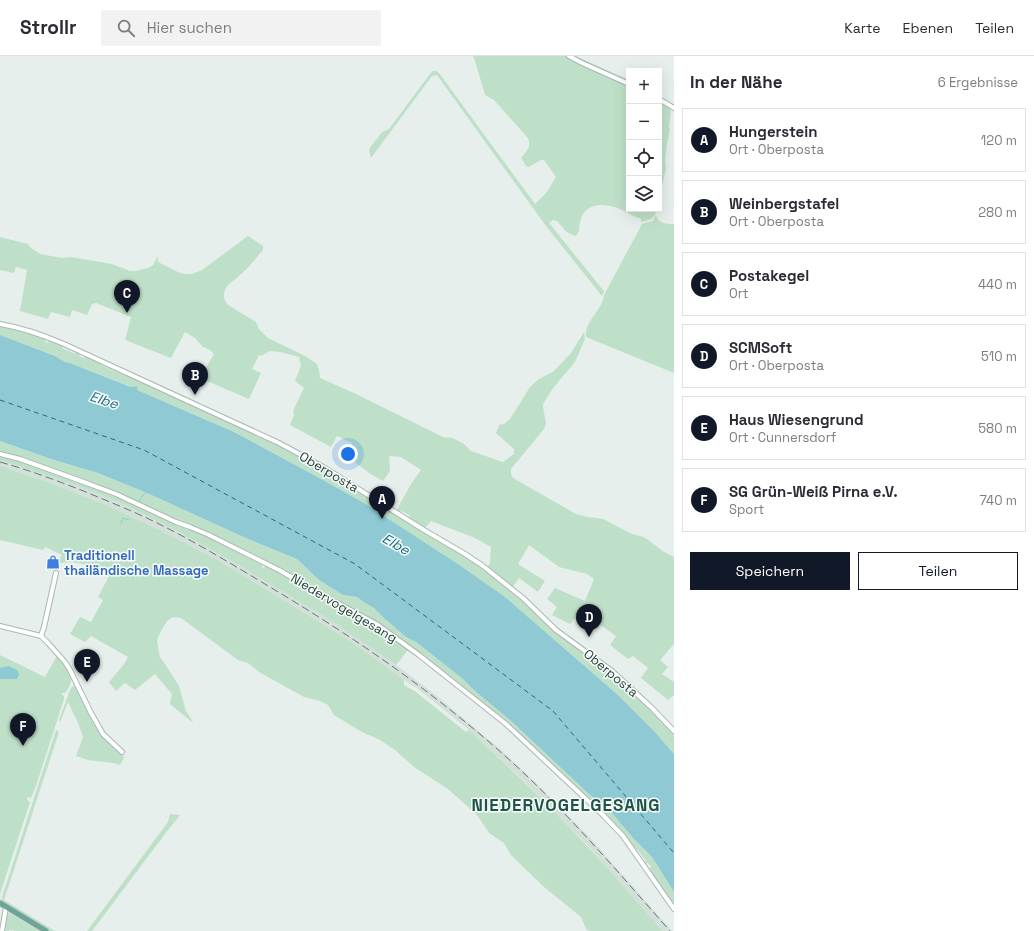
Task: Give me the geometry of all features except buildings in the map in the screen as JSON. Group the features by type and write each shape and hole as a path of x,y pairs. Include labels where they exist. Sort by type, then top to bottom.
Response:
{"main road":[{"path":"0,903 46,931"}],"street":[{"path":"569,56 626,83"},
{"path":"662,101 674,108"},
{"name":"Oberposta","path":"0,324 27,330 64,344 279,443 324,468 483,566 523,598 556,630 612,671 652,708 674,731"},
{"name":"Niedervogelgesang","path":"0,454 20,459 116,494 176,522 209,535 279,570 378,626 506,724 603,815 623,836 674,909"},
{"path":"41,636 56,573"},
{"path":"0,626 41,636 59,655 70,670 103,734 122,752"},
{"path":"2,931 6,907"}],"shaded area":[{"path":"0,460 86,489 125,505 177,531 237,564 333,622 396,665 437,696 499,748 537,784 592,840 672,931 662,931 588,846 524,781 469,730 418,689 369,654 216,559 160,530 104,504 45,481 0,466"}],"green space":[{"path":"473,56 566,56 626,84 626,212 656,212 654,217 641,222 641,219 615,207 600,205 589,208 585,212 576,236 566,232 557,221 553,220 549,223 604,291 602,296 546,226 437,75 432,76 371,158 369,149 382,132 389,129 430,74 433,71 436,71 439,73 535,204 547,192 556,177 544,160 541,160 529,167 526,166 521,158 529,147 528,138 494,100 485,95"},
{"path":"573,56 576,56 626,80"},
{"path":"662,103 670,108 671,112 665,159 666,169 662,186"},
{"path":"656,215 661,222 666,224 674,224 674,373 586,337 588,326 600,306 604,295 642,224 653,221"},
{"path":"248,236 263,246 263,250 226,288 224,296 228,305 256,322 259,329 268,338 307,357 317,364 320,378 443,437 453,438 464,444 471,451 503,462 514,454 514,449 496,433 499,425 504,424 510,419 530,387 539,379 554,371 571,353 584,332 585,339 575,362 553,388 543,404 546,423 544,429 511,469 511,474 513,478 576,514 603,519 632,534 644,537 664,552 674,557 674,644 660,660 668,667 662,674 674,682 674,695 668,700 641,678 648,668 633,656 628,659 610,645 616,636 592,619 587,626 575,618 570,624 552,615 557,607 547,599 555,588 585,601 594,579 587,574 559,567 529,545 518,564 545,581 538,592 519,578 512,588 487,568 490,563 491,547 475,538 431,521 424,529 410,520 409,515 402,511 398,513 396,511 411,484 421,470 401,457 389,456 390,471 383,481 369,473 347,456 352,443 337,436 331,447 290,425 294,415 293,411 304,388 295,381 301,366 299,357 270,351 261,356 259,355 252,369 261,373 249,399 200,378 214,354 210,350 203,347 195,338 185,332 171,358 125,340 131,317 96,303 92,304 87,315 72,310 70,317 51,312 48,319 20,311 27,270 16,267 14,273 0,270 0,237 28,244 40,254 62,258 71,257 112,264 130,271 148,268 153,265 158,256 158,262 178,272 192,274 202,270"},
{"path":"0,325 17,328 46,338 45,341 48,343 49,339 63,345 62,348 76,354 77,351 80,353 79,356 84,358 86,355 102,362 101,365 126,376 127,375 291,451 360,491 431,537 463,555 483,568 523,599 538,614 615,676 612,680 619,686 623,683 651,709 674,732 674,754 654,731 619,696 505,597 458,564 364,503 234,432 137,390 137,386 132,387 65,362 55,356 0,335"},
{"path":"0,441 54,460 98,473 297,559 319,580 343,595 357,597 374,608 406,637 416,642 463,679 511,721 590,795 606,806 633,838 652,857 674,892 674,907 649,869 651,867 648,863 644,863 646,861 640,853 633,846 632,847 614,823 602,811 539,753 454,681 454,679 389,631 253,554 210,534 176,521 116,493 0,452"},
{"path":"0,455 115,495 211,538 263,564 263,568 266,566 278,571 338,606 340,609 378,627 408,650 396,665 333,622 237,564 177,531 125,505 86,489 0,460"},
{"path":"0,466 45,481 104,504 160,530 216,559 369,654 404,680 404,685 416,692 466,732 469,730 500,759 598,857 662,931 589,931 586,929 581,917 544,887 511,855 504,843 489,833 477,815 448,789 414,767 395,750 380,740 360,731 334,715 328,705 320,701 304,697 259,672 248,663 238,660 181,618 173,617 167,621 157,640 160,657 179,686 186,711 193,722 170,704 172,694 155,674 135,690 125,683 116,691 109,682 128,657 91,636 85,642 70,634 80,617 91,622 103,600 98,597 109,576 80,563 60,563 60,558 62,555 45,547 43,550 0,540"},
{"path":"0,655 45,677 57,656 72,676 68,690 65,693 62,693 64,699 36,786 31,798 28,797 27,800 30,802 0,894"},
{"path":"73,686 78,688 96,728 122,754 124,758 120,765 88,760 76,756 83,737 68,702 60,722 59,720 70,690"},
{"path":"56,730 59,732 4,900 55,931 49,931 2,901 2,897"},
{"path":"170,814 180,815 92,931 87,931 168,822"},
{"path":"9,913 39,931 4,931 6,916"}],"water":[{"name":"Elbe","path":"0,335 131,387 137,386 137,390 234,432 364,503 458,564 505,597 619,696 654,731 674,754 674,892 652,857 633,838 606,806 590,795 511,721 463,679 416,642 406,637 374,608 357,597 343,595 319,580 297,559 98,473 54,460 0,441"},
{"path":"9,666 18,671 19,675 17,679 0,679 0,668"}],"waterway":[{"path":"139,502 143,495 147,492"},
{"path":"121,523 123,518 129,520"}],"ferry route":[{"path":"0,400 144,450 355,564 553,711 674,853"}],"railway":[{"path":"0,462 86,492 135,512 163,526 275,590 375,654 469,725 529,778 548,796 670,931"}],"place":[{"name":"Postakegel","path":"127,313"},
{"name":"Weinbergstafel","path":"195,395"},
{"name":"Hungerstein","path":"382,519"},
{"name":"Traditionell thailändische Massage","path":"53,562"},
{"name":"SCMSoft","path":"589,637"},
{"name":"Haus Wiesengrund","path":"87,682"},
{"name":"SG Grün-Weiß Pirna e.V.","path":"23,746"}],"district":[{"name":"NIEDERVOGELGESANG","path":"566,805"}]}
